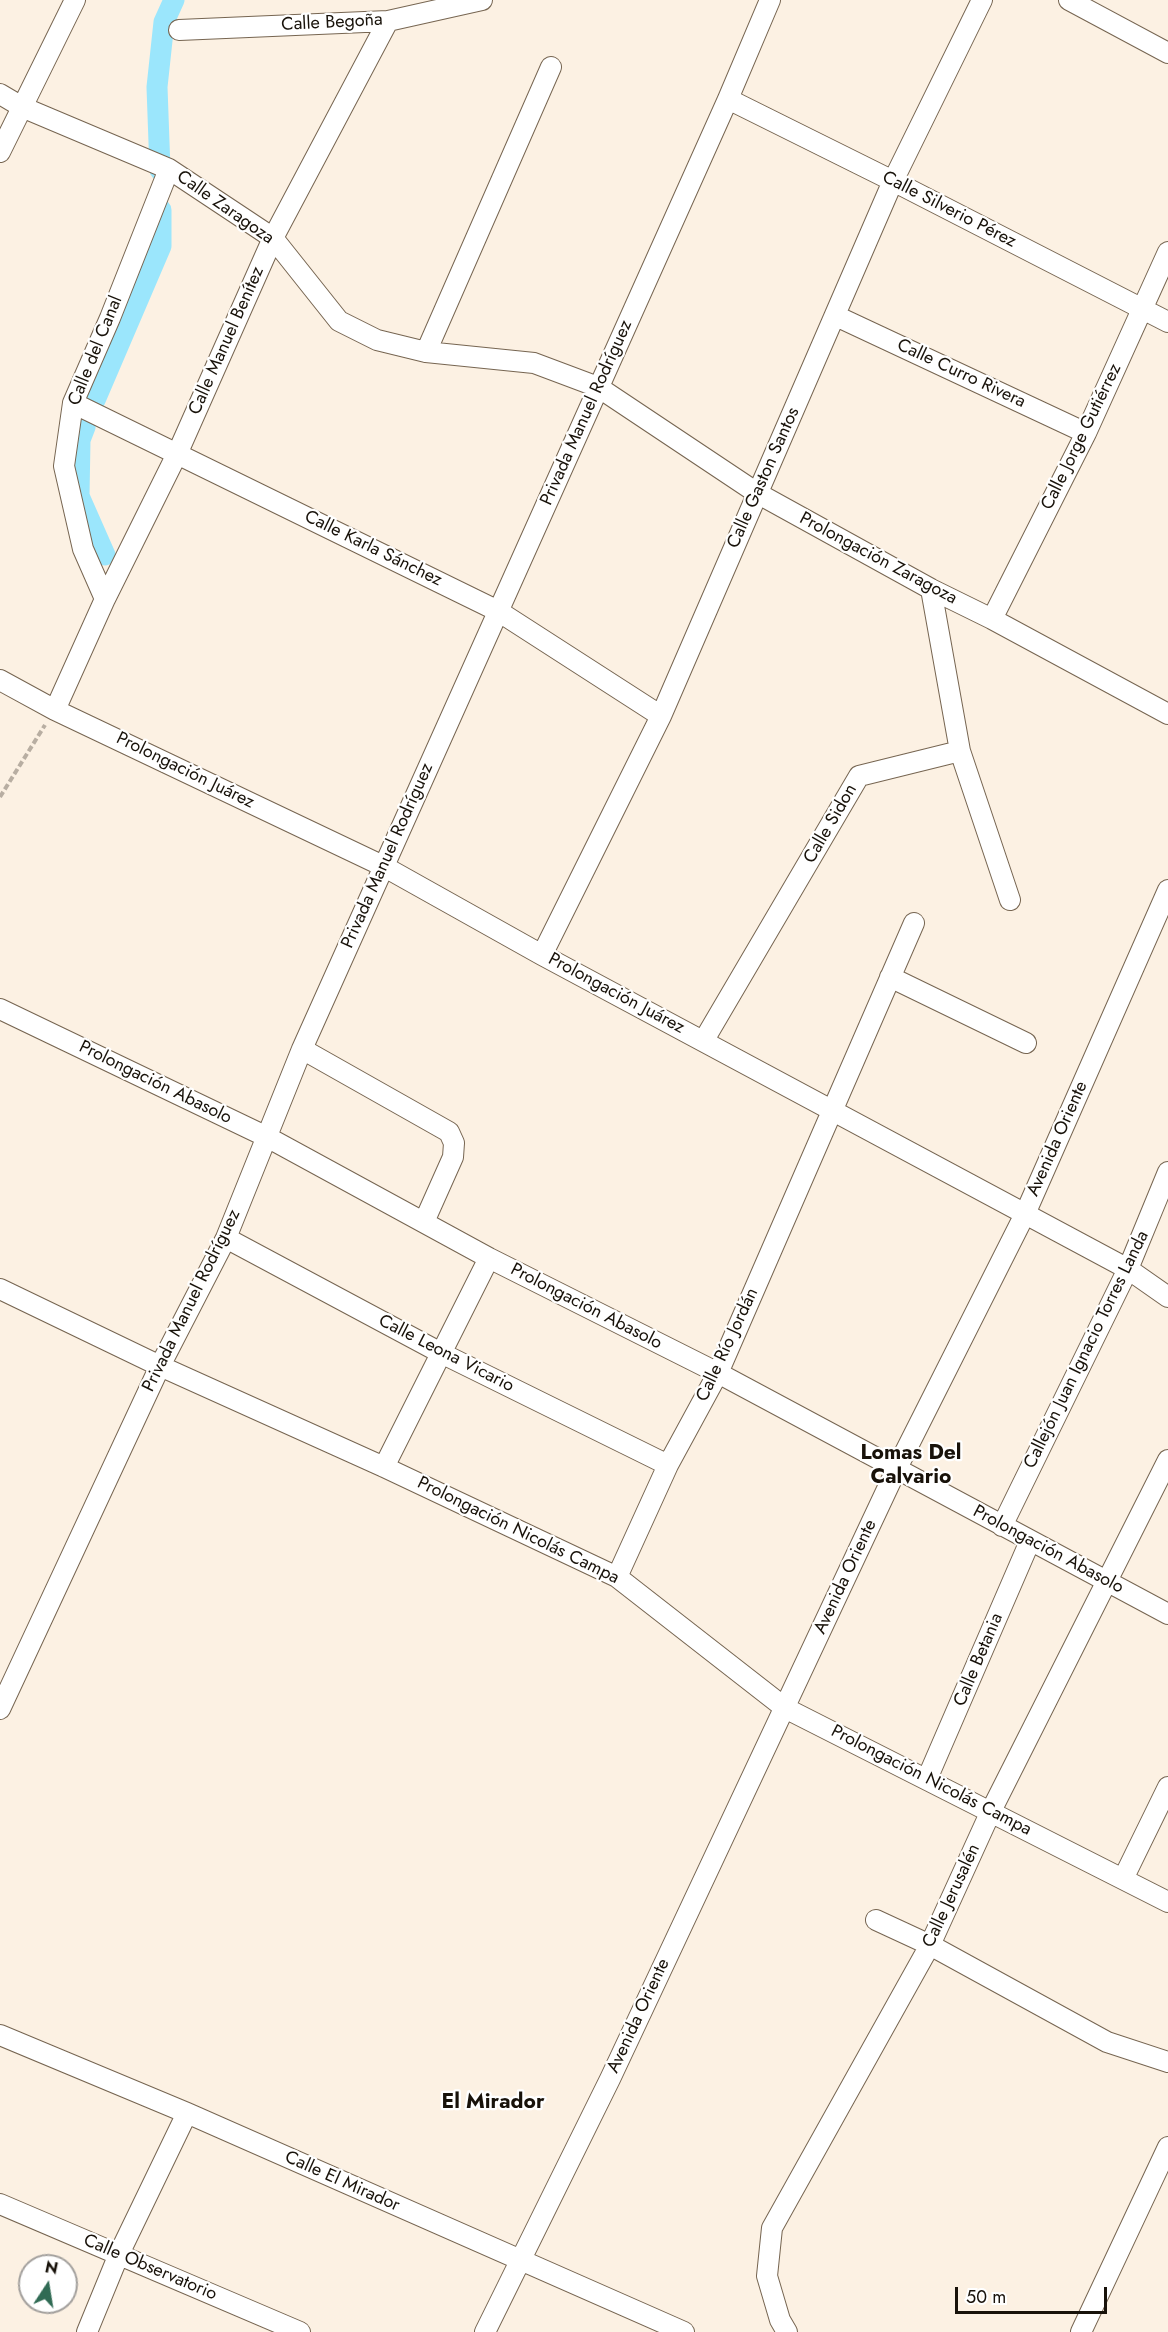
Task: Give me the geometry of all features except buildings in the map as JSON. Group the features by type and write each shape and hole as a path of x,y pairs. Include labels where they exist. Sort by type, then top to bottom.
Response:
{"street":[{"path":"0,152 75,0"},
{"name":"Calle Begoña","path":"179,30 388,21 483,0"},
{"name":"Privada Manuel Rodríguez","path":"0,1709 160,1366 226,1238 302,1049 728,99 770,0"},
{"name":"Calle Gaston Santos","path":"542,955 661,716 893,181 982,0"},
{"path":"1069,0 1168,53"},
{"name":"Calle Manuel Benítez","path":"105,599 178,452 273,238 388,21"},
{"path":"426,352 551,67"},
{"name":"Calle Zaragoza","path":"0,94 22,107 168,169 273,238 339,321 378,340 426,352 534,363 598,387"},
{"name":"Calle Silverio Pérez","path":"728,99 1168,322"},
{"name":"Calle del Canal","path":"105,599 83,549 64,465 73,403 110,318 168,169"},
{"name":"Calle Jorge Gutiérrez","path":"992,619 1086,433 1168,252"},
{"name":"Calle Curro Rivera","path":"836,316 1086,433"},
{"name":"Prolongación Zaragoza","path":"598,387 757,493 931,589 992,619 1168,714"},
{"name":"Calle Karla Sánchez","path":"73,403 178,452 498,611 661,716"},
{"path":"931,589 960,751 1010,900"},
{"path":"55,710 105,599"},
{"name":"Prolongación Juárez","path":"0,680 55,710 383,866 542,955 1128,1269 1168,1297"},
{"name":"Calle Sidon","path":"704,1040 859,776 960,751"},
{"name":"Avenida Oriente","path":"520,2262 610,2079 897,1468 1025,1214 1168,890"},
{"name":"Calle Río Jordán","path":"617,1577 668,1465 718,1373 914,923"},
{"path":"890,977 1026,1043"},
{"name":"Prolongación Abasolo","path":"0,1009 267,1137 489,1258 718,1373 1168,1614"},
{"path":"302,1049 449,1132 454,1143 453,1157 424,1222"},
{"name":"Callejón Juan Ignacio Torres Landa","path":"1002,1526 1128,1269 1168,1172"},
{"name":"Calle Leona Vicario","path":"226,1238 441,1353 668,1465"},
{"path":"384,1467 489,1258"},
{"name":"Prolongación Nicolás Campa","path":"0,1289 160,1366 384,1467 617,1577 785,1708 1168,1902"},
{"name":"Calle Jerusalén","path":"787,2332 780,2320 767,2276 772,2228 930,1945 991,1811 1168,1460"},
{"name":"Calle Betania","path":"927,1779 1030,1541"},
{"path":"1123,1879 1168,1787"},
{"path":"876,1920 930,1945 1107,2042 1168,2062"},
{"name":"Calle El Mirador","path":"0,2034 187,2113 520,2262 684,2332"},
{"path":"87,2332 119,2254 187,2113"},
{"path":"1081,2332 1168,2147"},
{"name":"Calle Observatorio","path":"0,2205 300,2332"},
{"path":"485,2332 520,2262"}],"path":[{"path":"0,797 55,710"}],"waterway":[{"path":"160,170 157,87 164,22 174,0"},
{"path":"95,400 161,246 161,210"},
{"path":"85,427 80,440 79,496 105,555"}],"district":[{"name":"Lomas Del Calvario","path":"911,1466"},
{"name":"El Mirador","path":"493,2103"}]}
